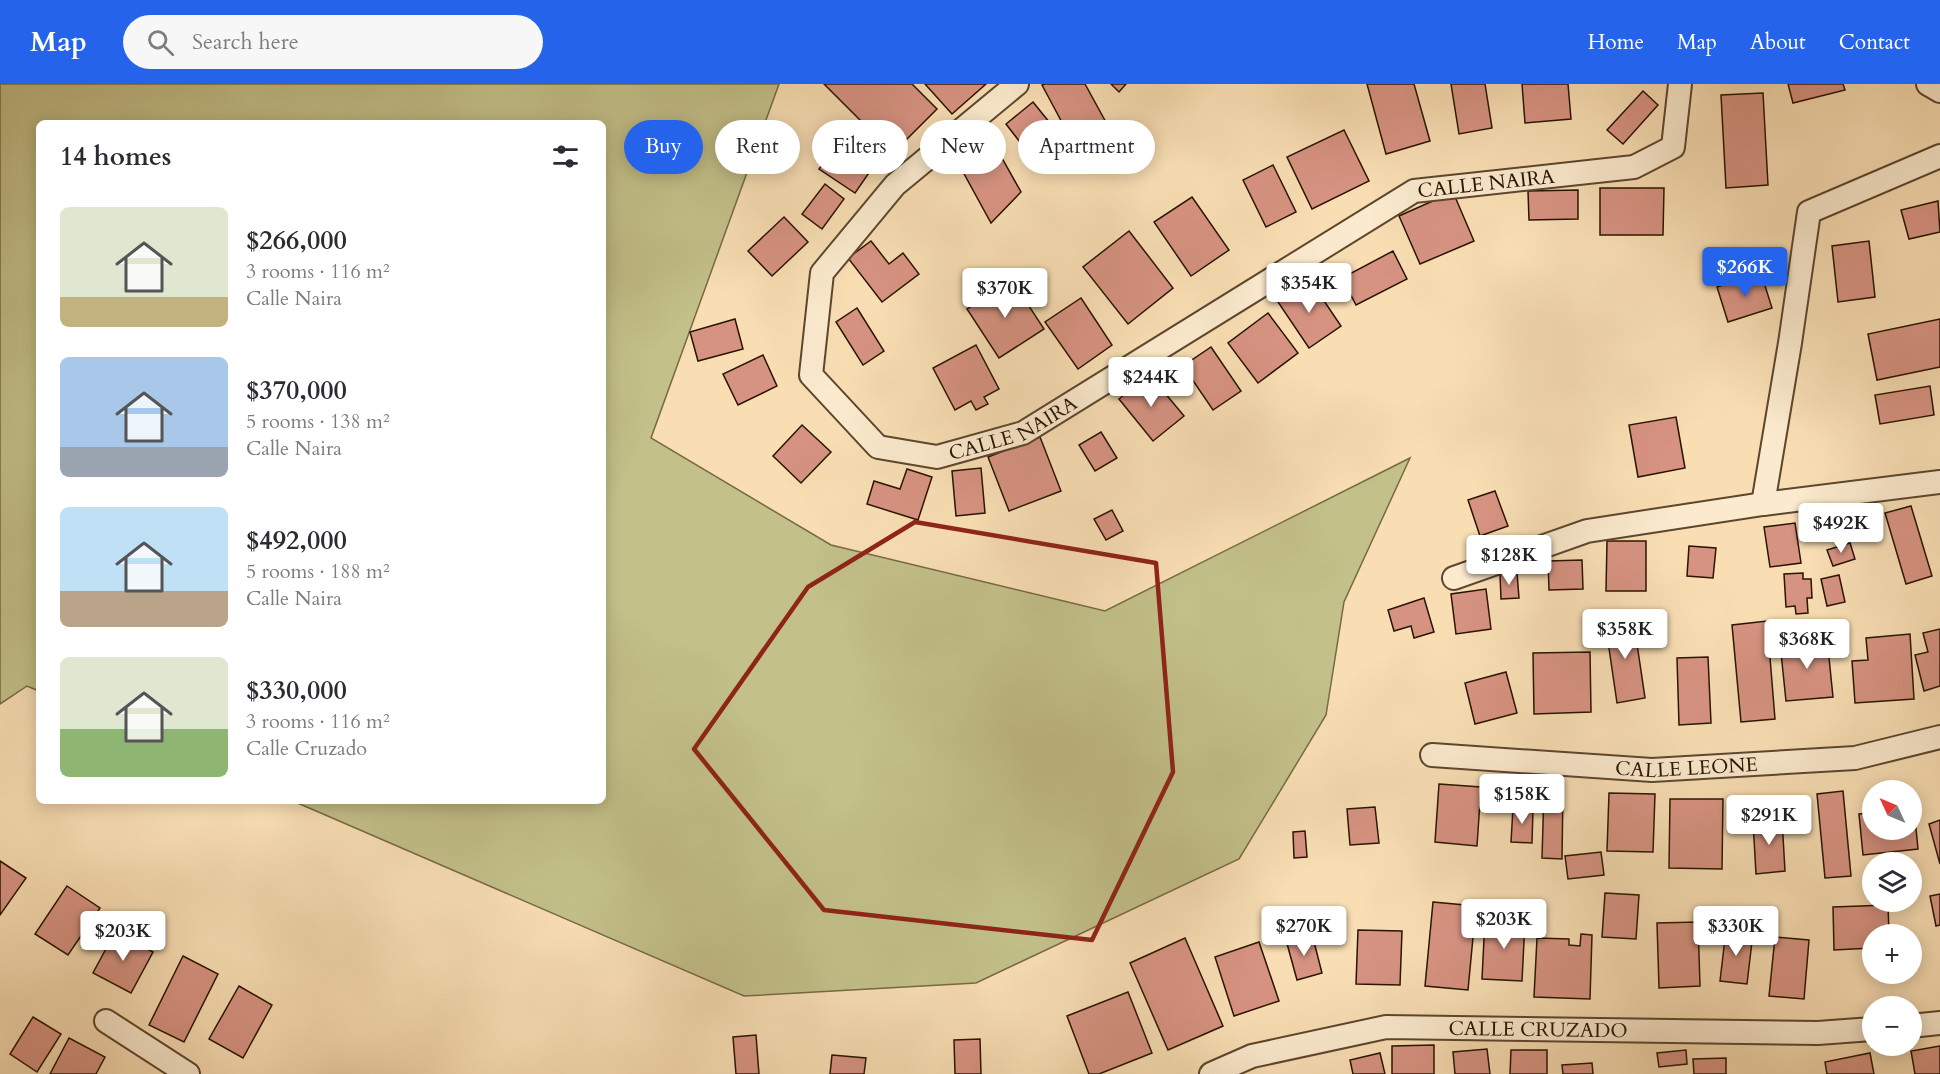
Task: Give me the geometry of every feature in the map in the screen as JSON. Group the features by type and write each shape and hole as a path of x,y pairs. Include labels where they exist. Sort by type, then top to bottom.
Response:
{"street":[{"name":"CALLE NAIRA","path":"1017,84 895,185 822,273 811,375 878,447 937,457 1023,433 1414,191 1634,167 1673,147 1680,84"},
{"path":"1928,84 1940,92"},
{"path":"1763,504 1809,212 1940,156"},
{"path":"1454,579 1587,531 1763,504 1940,482"},
{"name":"CALLE LEONE","path":"1432,755 1652,770 1855,758 1940,737"},
{"path":"106,1021 188,1074"},
{"path":"1922,1025 1940,1023"},
{"name":"CALLE CRUZADO","path":"1211,1074 1252,1065 1386,1027 1818,1033 1862,1030"}],"highlighted area":[{"path":"915,522 1156,563 1173,772 1092,940 824,910 694,749 808,587"}],"shaded area":[{"path":"0,84 779,84 766,120 715,120 715,174 746,174 651,438 831,545 1105,611 1410,458 1344,602 1326,715 1239,859 976,983 744,996 300,804 606,804 606,120 36,120 36,690 27,686 0,704"}],"building":[{"path":"824,84 912,84 937,109 926,120 920,120 920,126 908,138 908,120 860,120"},
{"path":"925,84 986,84 952,114"},
{"path":"1085,84 1105,120 1061,120 1042,85"},
{"path":"1111,84 1126,84 1119,92"},
{"path":"1367,84 1414,84 1430,141 1386,154"},
{"path":"1451,84 1485,84 1492,128 1459,134"},
{"path":"1522,84 1568,84 1571,119 1525,123"},
{"path":"1788,84 1843,84 1845,90 1793,103"},
{"path":"1643,91 1658,105 1623,144 1607,130"},
{"path":"1763,93 1768,185 1726,188 1721,95"},
{"path":"1033,102 1048,120 1018,120 1018,140 1006,124"},
{"path":"1344,130 1369,181 1312,209 1287,157"},
{"path":"1006,165 1021,192 991,223 964,174 1006,174"},
{"path":"1273,165 1296,212 1266,227 1243,180"},
{"path":"826,174 868,174 855,193"},
{"path":"825,184 844,199 822,229 802,214"},
{"path":"1600,188 1664,188 1663,235 1600,235"},
{"path":"1578,190 1578,219 1529,220 1528,191"},
{"path":"1453,192 1474,241 1420,264 1399,216"},
{"path":"1192,197 1229,250 1191,276 1154,222"},
{"path":"1938,201 1940,232 1909,239 1901,210"},
{"path":"784,217 808,242 772,276 748,251"},
{"path":"1129,231 1173,288 1128,324 1083,267"},
{"path":"871,241 889,264 903,253 919,274 882,302 848,258"},
{"path":"1869,241 1875,297 1838,302 1832,246"},
{"path":"1393,251 1407,279 1356,305 1342,278"},
{"path":"1761,273 1772,308 1728,322 1717,287"},
{"path":"1012,280 1044,329 999,358 967,309"},
{"path":"1310,280 1341,326 1309,348 1278,302"},
{"path":"1081,298 1112,345 1078,369 1045,322"},
{"path":"857,308 884,351 863,365 836,322"},
{"path":"1268,313 1298,353 1258,383 1228,343"},
{"path":"735,319 743,349 698,361 690,332"},
{"path":"1940,319 1940,367 1877,380 1868,334"},
{"path":"976,345 999,389 984,397 988,404 976,410 971,401 955,410 933,368"},
{"path":"1211,347 1241,391 1213,410 1183,366"},
{"path":"763,355 777,386 738,405 723,374"},
{"path":"1149,374 1184,416 1153,441 1119,399"},
{"path":"1930,386 1934,415 1880,424 1875,395"},
{"path":"1676,417 1685,468 1638,477 1629,425"},
{"path":"802,425 831,452 801,483 773,456"},
{"path":"1101,432 1117,458 1095,471 1079,445"},
{"path":"1040,437 1061,491 1009,511 988,457"},
{"path":"981,468 985,513 956,516 952,471"},
{"path":"907,469 932,477 918,520 867,504 874,481 900,489"},
{"path":"1495,491 1508,526 1480,536 1468,500"},
{"path":"1870,501 1872,522 1854,523 1852,503"},
{"path":"1911,506 1932,576 1906,584 1885,513"},
{"path":"1112,510 1123,531 1106,540 1094,519"},
{"path":"1795,523 1801,563 1770,567 1764,527"},
{"path":"1607,541 1646,541 1646,591 1606,591"},
{"path":"1850,543 1855,559 1833,566 1827,550"},
{"path":"1689,546 1716,548 1713,578 1687,576"},
{"path":"1582,560 1583,589 1549,590 1548,561"},
{"path":"1517,573 1519,598 1501,599 1500,574"},
{"path":"1803,573 1803,579 1811,579 1812,598 1807,598 1808,613 1796,614 1795,606 1786,607 1784,574"},
{"path":"1839,575 1845,602 1827,606 1821,579"},
{"path":"1486,589 1491,629 1456,634 1451,594"},
{"path":"1424,598 1434,632 1414,638 1411,626 1394,631 1388,610"},
{"path":"1633,617 1645,698 1617,703 1605,621"},
{"path":"1767,621 1775,719 1741,722 1732,625"},
{"path":"1940,629 1940,686 1924,691 1915,655 1928,652 1923,633"},
{"path":"1910,634 1914,699 1855,703 1852,661 1868,660 1866,638"},
{"path":"1827,638 1833,697 1786,701 1780,643"},
{"path":"1590,652 1591,712 1534,714 1533,653"},
{"path":"1708,657 1711,723 1679,725 1677,658"},
{"path":"1506,672 1517,713 1475,724 1465,683"},
{"path":"1439,784 1481,787 1477,846 1435,842"},
{"path":"1544,790 1563,790 1562,859 1542,858"},
{"path":"1843,791 1851,876 1825,878 1817,794"},
{"path":"1609,793 1655,794 1653,852 1607,851"},
{"path":"1670,799 1723,799 1722,869 1669,868"},
{"path":"1375,807 1379,843 1350,845 1347,809"},
{"path":"1513,808 1533,808 1532,843 1511,842"},
{"path":"1859,814 1862,814 1862,840 1917,840 1918,849 1863,852"},
{"path":"1782,819 1785,871 1756,874 1753,821"},
{"path":"1940,820 1940,864 1929,824"},
{"path":"1305,831 1307,857 1294,858 1293,832"},
{"path":"1601,852 1604,875 1568,879 1565,856"},
{"path":"0,861 26,878 0,915"},
{"path":"67,886 100,908 68,955 35,934"},
{"path":"1605,893 1639,895 1636,939 1602,937"},
{"path":"1940,894 1940,925 1936,926 1930,896"},
{"path":"1433,902 1476,906 1468,990 1425,986"},
{"path":"1862,906 1862,912 1888,912 1889,924 1862,924 1862,949 1834,950 1833,907"},
{"path":"1485,919 1525,921 1522,981 1482,979"},
{"path":"1698,922 1700,986 1659,988 1657,923"},
{"path":"1358,930 1402,931 1400,985 1356,984"},
{"path":"1726,930 1753,933 1747,984 1720,981"},
{"path":"115,932 153,952 131,993 93,973"},
{"path":"1312,934 1322,973 1297,980 1286,940"},
{"path":"1581,934 1592,935 1590,999 1534,997 1537,938 1569,939 1569,945 1580,946"},
{"path":"1775,937 1809,940 1804,999 1769,996"},
{"path":"1185,938 1223,1026 1168,1050 1130,963"},
{"path":"1259,942 1279,1001 1234,1016 1215,957"},
{"path":"183,956 218,974 184,1042 149,1025"},
{"path":"239,986 272,1005 243,1058 209,1039"},
{"path":"1128,992 1152,1053 1099,1074 1089,1074 1067,1016"},
{"path":"33,1017 61,1034 37,1072 10,1054"},
{"path":"756,1035 759,1074 736,1074 733,1037"},
{"path":"69,1038 105,1057 96,1074 50,1074"},
{"path":"980,1039 981,1074 955,1074 954,1040"},
{"path":"1434,1045 1434,1074 1392,1074 1392,1046"},
{"path":"1940,1046 1940,1074 1915,1074 1912,1056 1922,1056 1922,1049"},
{"path":"1487,1049 1490,1074 1455,1074 1453,1052"},
{"path":"1511,1050 1547,1050 1547,1074 1510,1074"},
{"path":"1686,1050 1687,1064 1659,1067 1657,1053"},
{"path":"1380,1053 1385,1074 1353,1074 1350,1060"},
{"path":"832,1055 866,1058 864,1074 830,1074"},
{"path":"1862,1055 1871,1056 1874,1074 1827,1074 1825,1062"},
{"path":"1726,1058 1726,1074 1694,1074 1693,1059"},
{"path":"1592,1063 1593,1074 1563,1074 1562,1065"}]}
